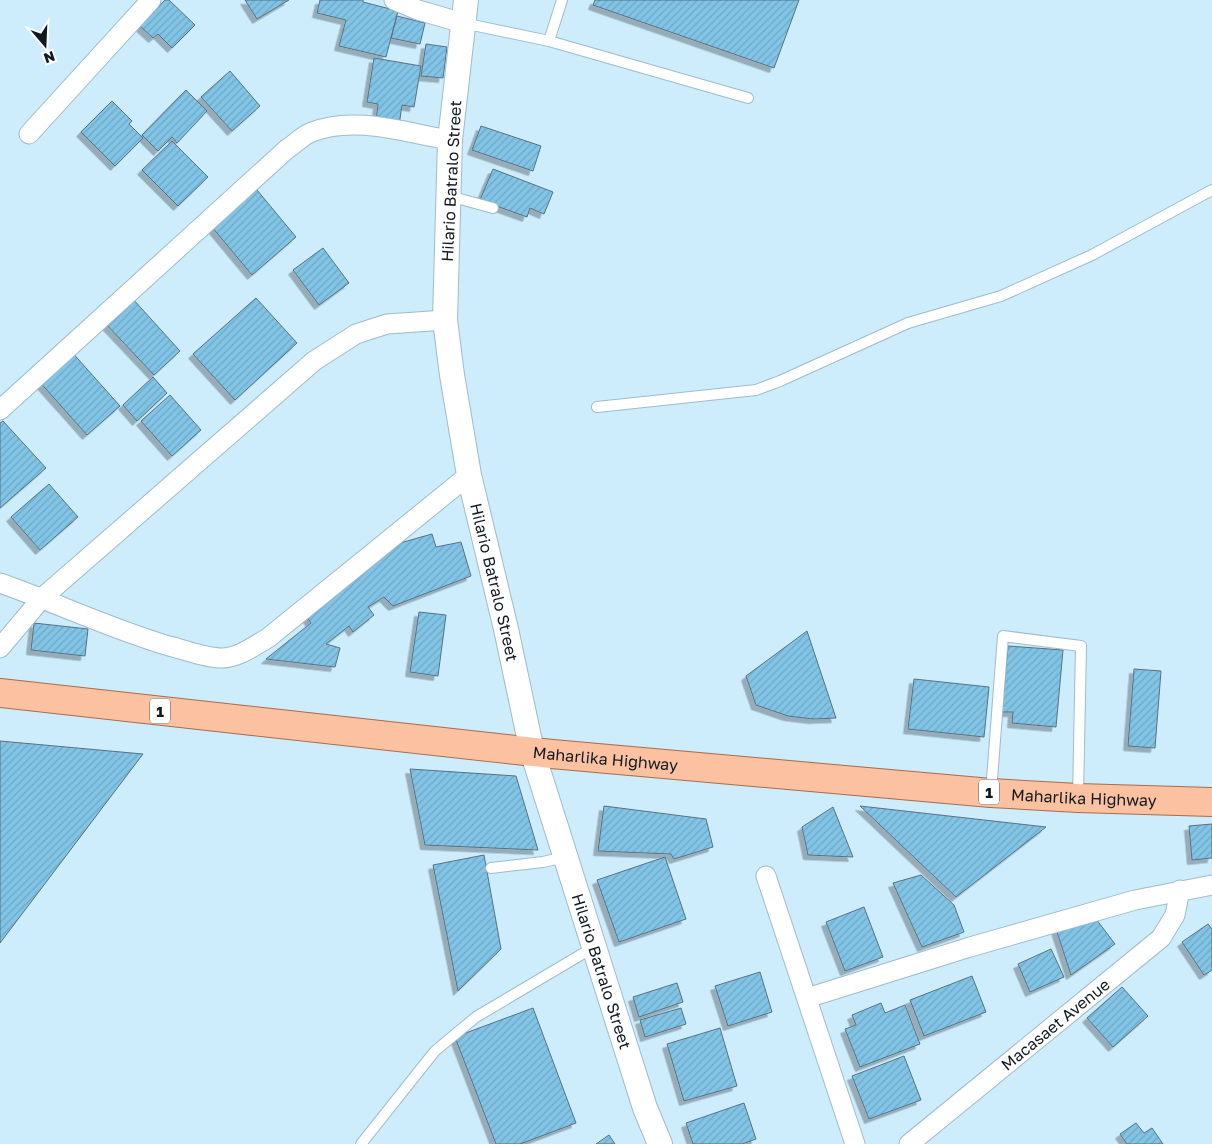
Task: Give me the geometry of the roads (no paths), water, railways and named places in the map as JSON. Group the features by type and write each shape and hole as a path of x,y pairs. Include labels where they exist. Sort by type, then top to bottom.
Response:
{"main road":[{"name":"Maharlika Highway","path":"0,693 532,751 991,793 1212,802"}],"street":[{"path":"29,134 151,0"},
{"path":"394,0 418,10 463,23"},
{"name":"Hilario Batralo Street","path":"466,0 450,140 444,320 469,475 506,629 532,751 645,1108 660,1144"},
{"path":"0,410 287,149 311,132 339,125 364,125 450,140"},
{"path":"0,648 42,598 314,361 356,334 379,326 444,320"},
{"path":"0,583 42,598 128,634 192,652 223,658 243,652 268,638 469,475"},
{"path":"766,876 855,1144"},
{"path":"807,998 997,939 1135,900 1212,885"},
{"name":"Macasaet Avenue","path":"909,1144 1161,938 1175,915 1180,890"}],"lane":[{"path":"549,41 562,0"},
{"path":"463,23 549,41 748,98"},
{"path":"597,407 756,390 908,323 1001,296 1092,255 1212,190"},
{"path":"449,196 493,208"},
{"path":"991,793 1003,636 1081,646 1078,798"},
{"path":"491,868 566,857"},
{"path":"361,1144 435,1051 476,1017 594,947"}]}
